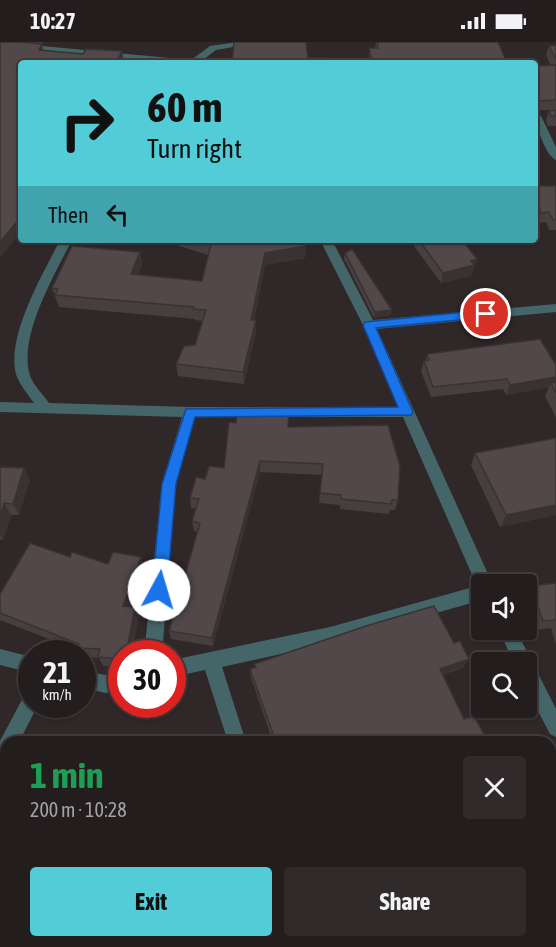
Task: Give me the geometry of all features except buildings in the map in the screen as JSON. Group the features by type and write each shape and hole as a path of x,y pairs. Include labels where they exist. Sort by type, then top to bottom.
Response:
{"street":[{"path":"193,60 213,45 257,42"},
{"path":"0,45 158,60"},
{"path":"539,115 556,157"},
{"path":"44,407 22,370 22,352 30,317 65,243"},
{"path":"328,243 369,325 480,574"},
{"path":"369,325 556,308"},
{"path":"0,407 190,412 407,412"},
{"path":"154,640 169,484 190,412"},
{"path":"186,666 330,635 471,595"},
{"path":"0,657 18,662"},
{"path":"211,661 235,736"},
{"path":"537,691 556,728"},
{"path":"12,736 22,718"}],"route":[{"path":"159,590 169,484 190,412 407,412 369,325 486,314"}]}
